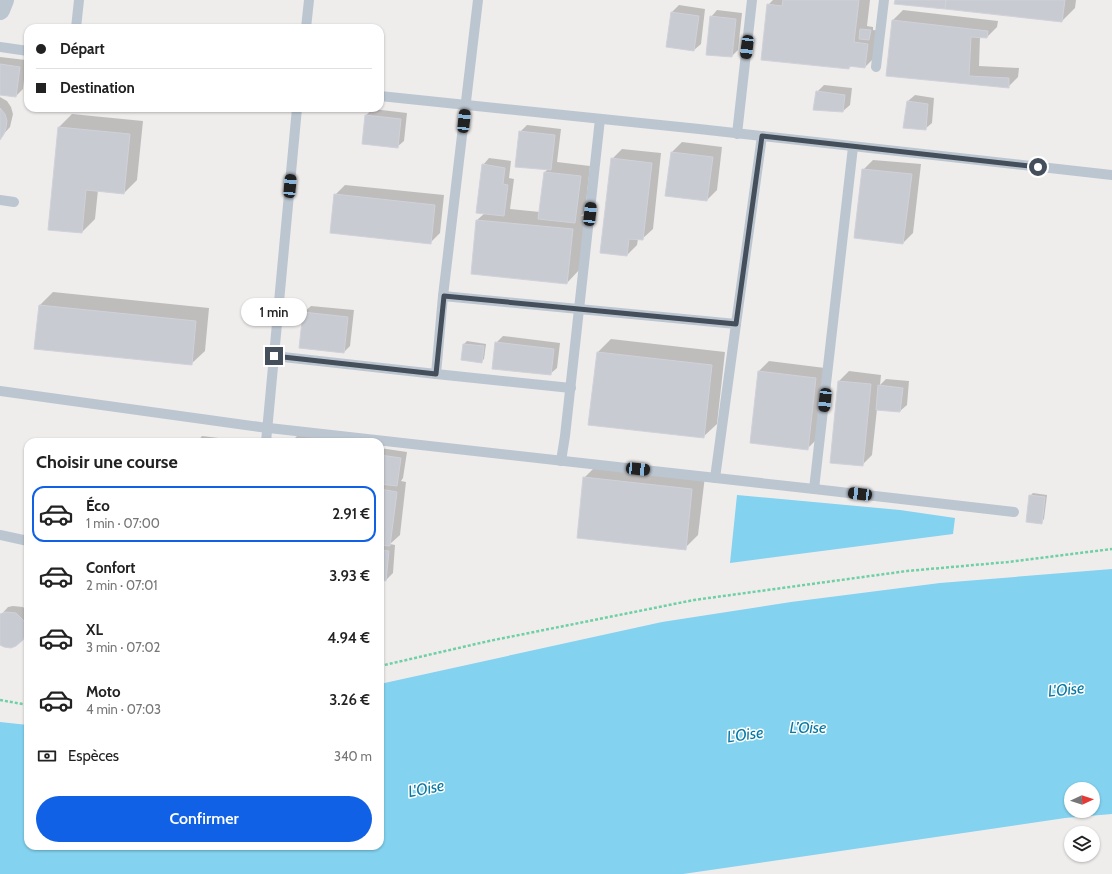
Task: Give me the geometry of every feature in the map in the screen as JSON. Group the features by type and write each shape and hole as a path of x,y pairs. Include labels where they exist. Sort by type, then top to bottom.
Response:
{"street":[{"path":"0,10 4,0"}],"lane":[{"path":"76,24 79,0"},
{"path":"306,24 309,0"},
{"path":"436,374 478,0"},
{"path":"737,134 752,0"},
{"path":"876,66 884,0"},
{"path":"0,47 24,50"},
{"path":"384,96 762,136 1112,175"},
{"path":"266,438 297,112"},
{"path":"561,461 571,388 600,119"},
{"path":"715,478 762,136"},
{"path":"814,488 853,147"},
{"path":"0,200 14,202"},
{"path":"444,296 736,324"},
{"path":"274,356 571,388"},
{"path":"0,391 267,428 356,438"},
{"path":"384,441 814,488 1014,512"},
{"path":"0,534 24,540"}],"path":[{"path":"384,665 489,641 694,600 907,571 1008,562 1112,549"},
{"path":"0,700 24,703"}],"water":[{"path":"737,495 900,510 955,518 953,534 730,563"},
{"name":"L’Oise","path":"1112,569 1112,814 1100,815 1100,782 1064,782 1065,818 683,874 0,874 0,722 24,725 24,850 384,850 384,683 662,622 791,602 940,583"}],"building":[{"path":"783,0 859,0 854,42 868,44 865,68 849,66 849,69 761,60 767,4 782,6"},
{"path":"895,0 946,0 945,9 894,4"},
{"path":"946,0 1065,0 1062,22 945,9"},
{"path":"671,12 699,16 694,51 666,47"},
{"path":"710,16 736,19 732,57 706,55"},
{"path":"892,20 988,31 987,38 971,37 969,76 1009,78 1009,88 886,76"},
{"path":"860,29 871,30 869,40 859,39"},
{"path":"0,64 20,67 16,97 0,95"},
{"path":"816,91 845,95 843,112 813,110"},
{"path":"907,101 928,104 926,130 903,128"},
{"path":"0,108 5,114 7,121 4,134 0,140"},
{"path":"365,115 401,119 398,148 362,144"},
{"path":"58,127 130,134 124,194 86,190 82,233 48,230"},
{"path":"519,131 555,135 551,170 515,167"},
{"path":"671,152 713,157 707,201 665,196"},
{"path":"611,158 652,163 643,240 629,239 627,256 600,253"},
{"path":"482,164 505,168 503,184 508,185 504,216 476,213"},
{"path":"862,169 912,174 903,244 854,238"},
{"path":"544,172 581,176 575,223 538,219"},
{"path":"334,194 435,205 431,244 330,233"},
{"path":"476,220 573,229 567,284 471,274"},
{"path":"39,305 196,321 192,365 34,349"},
{"path":"303,312 348,317 344,353 299,348"},
{"path":"495,342 554,349 551,375 492,369"},
{"path":"463,344 484,346 482,363 461,360"},
{"path":"597,352 712,365 704,438 588,425"},
{"path":"758,371 816,378 808,450 750,443"},
{"path":"838,381 871,384 863,466 830,463"},
{"path":"878,385 903,388 900,412 876,410"},
{"path":"384,456 401,458 397,486 384,484"},
{"path":"583,477 692,489 686,550 577,538"},
{"path":"384,490 397,492 390,546 384,545"},
{"path":"1029,495 1045,497 1042,524 1026,522"},
{"path":"384,550 389,551 386,581 384,581"},
{"path":"6,612 16,613 24,621 24,638 16,646 11,648 0,645 0,614"}],"route":[{"path":"274,356 436,374 444,296 736,324 762,136 1038,167"}],"water label":[{"name":"L'Oise","path":"1066,689"},
{"name":"L'Oise","path":"745,734"},
{"name":"L'Oise","path":"426,788"}]}
